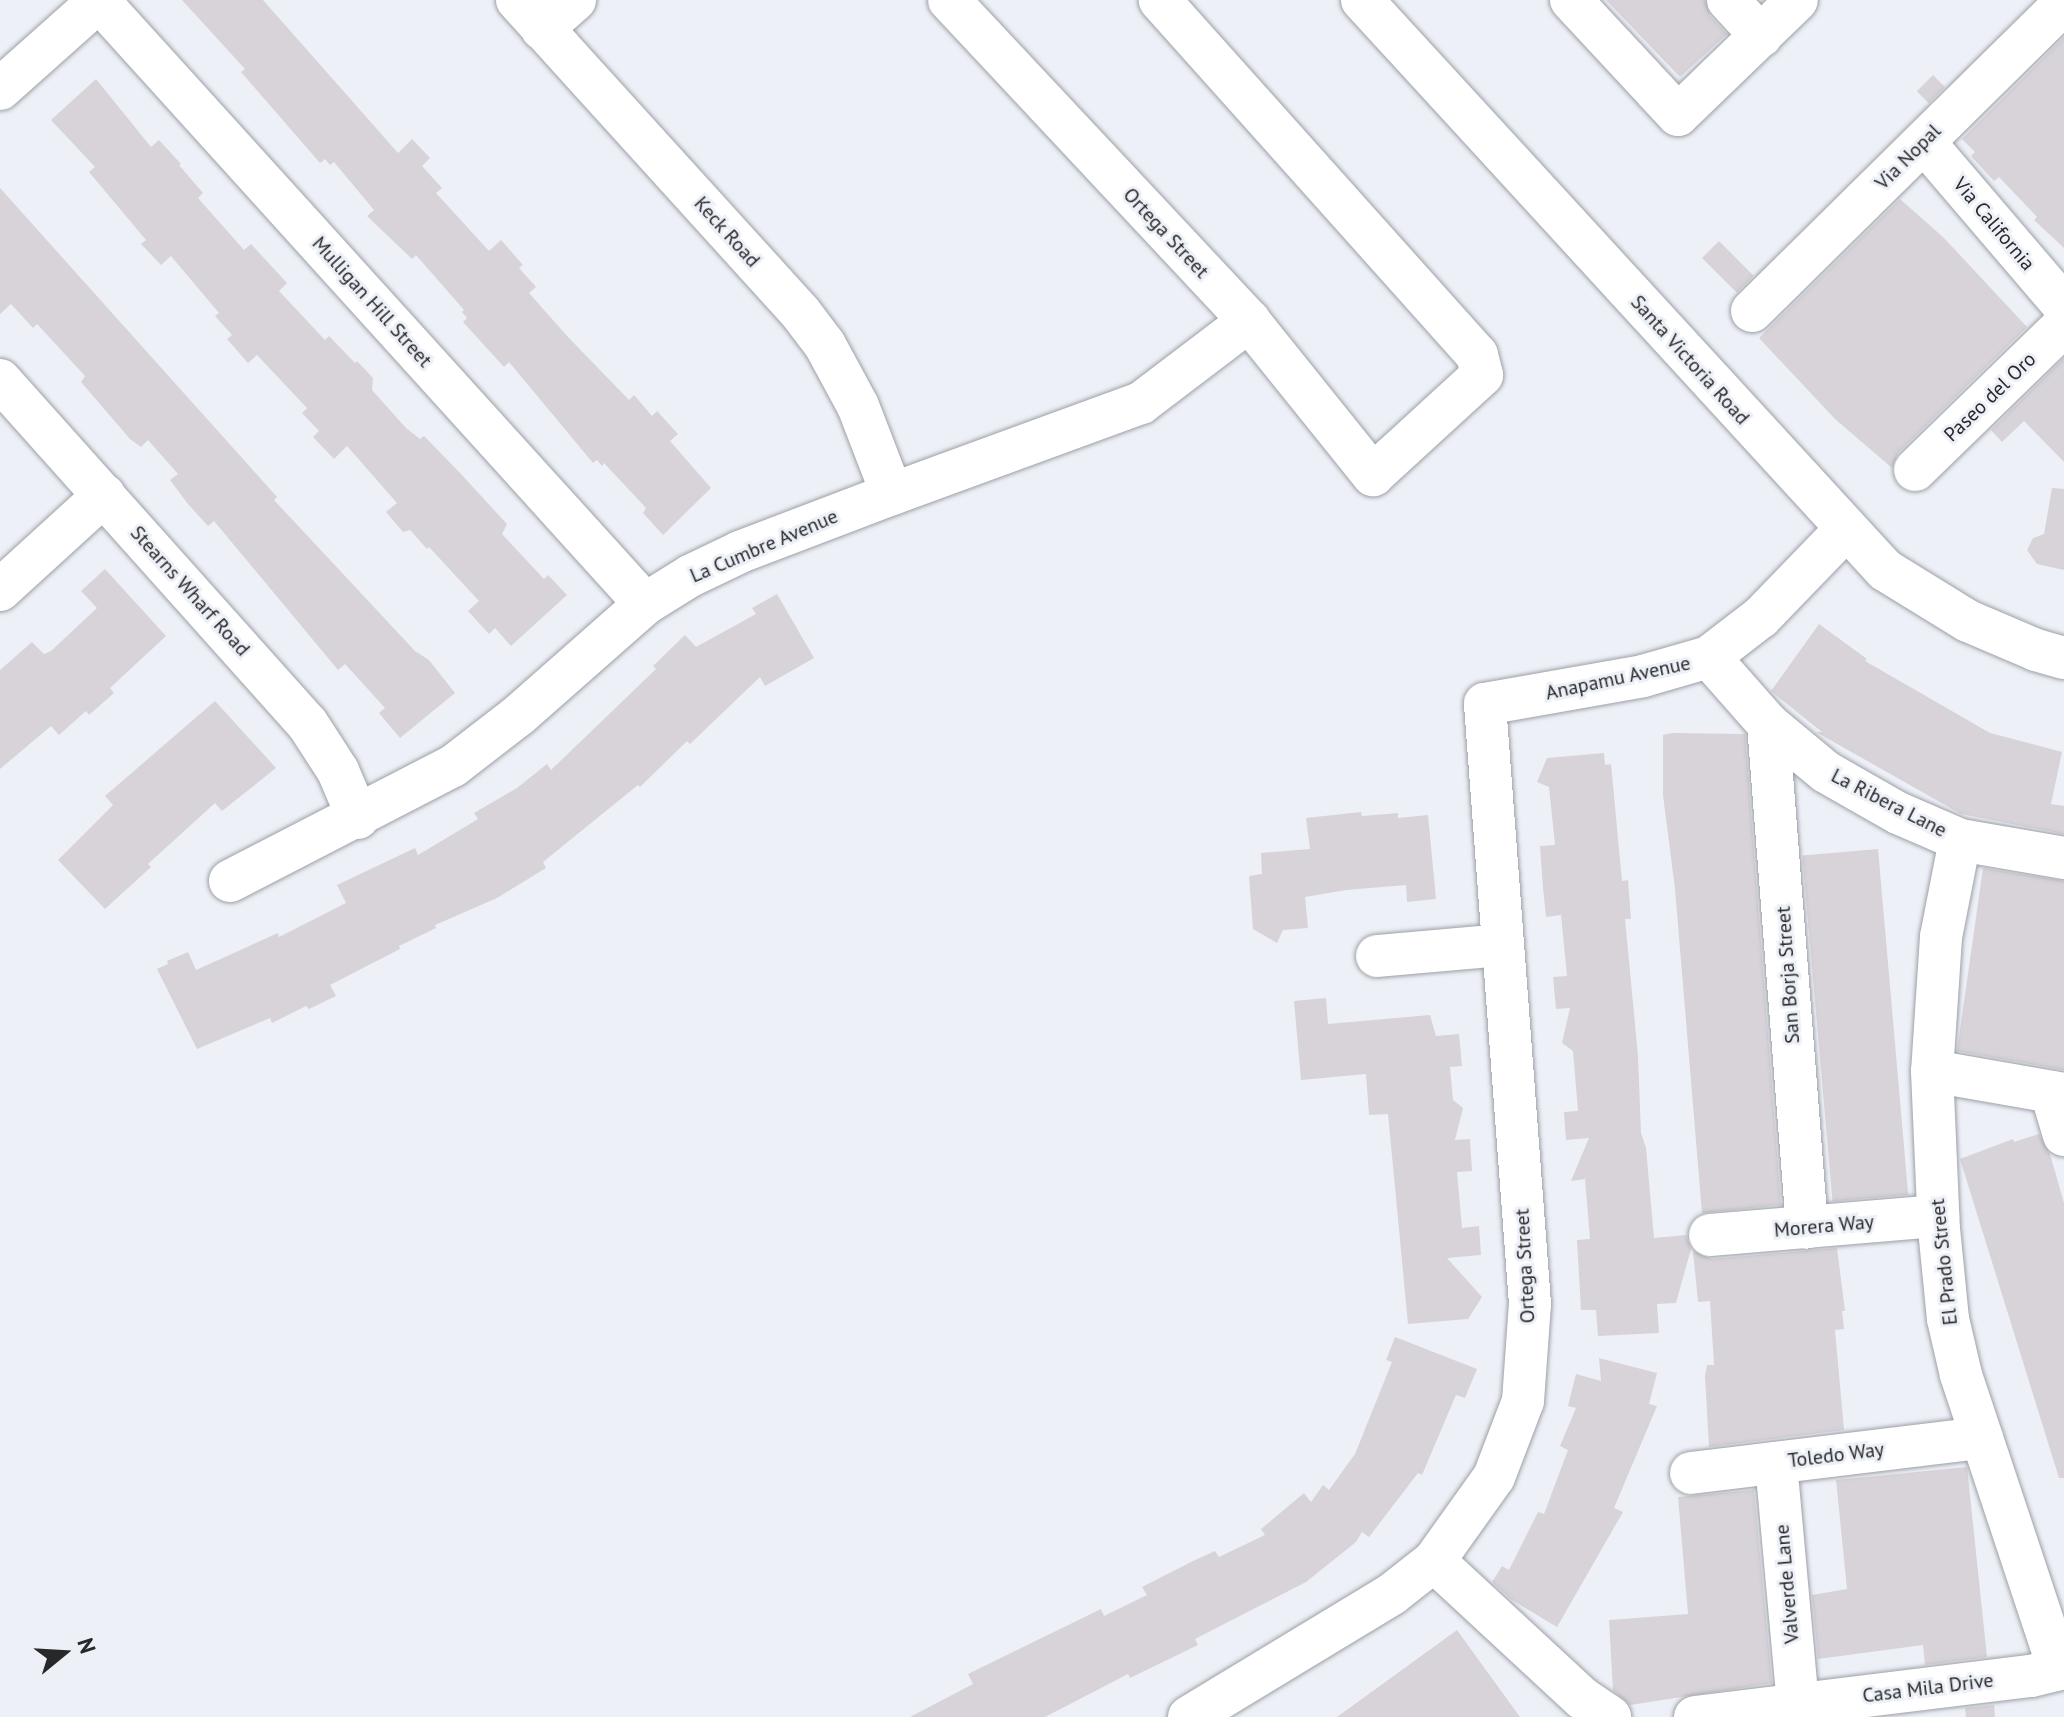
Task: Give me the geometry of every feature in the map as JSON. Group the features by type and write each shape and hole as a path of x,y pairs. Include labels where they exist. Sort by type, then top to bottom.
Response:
{"street":[{"path":"0,89 99,0"},
{"name":"Mulligan Hill Street","path":"99,0 645,604"},
{"path":"530,14 575,0"},
{"name":"Ortega Street","path":"949,0 1249,321 1373,475 1482,375 1477,355 1160,0"},
{"name":"Santa Victoria Road","path":"1362,0 1845,530 1885,570 1968,621 2064,658"},
{"path":"1571,0 1678,115 1797,0"},
{"path":"1728,0 1761,36"},
{"name":"Via Nopal","path":"1752,311 2064,3"},
{"name":"Keck Road","path":"530,14 800,312 825,345 858,406 892,494"},
{"name":"Via California","path":"1924,142 2064,306"},
{"name":"La Cumbre Avenue","path":"230,881 431,779 479,747 645,604 690,576 740,552 1141,403 1249,321"},
{"name":"Paseo del Oro","path":"1915,470 2064,325"},
{"name":"Stearns Wharf Road","path":"0,380 307,723 338,771 358,818"},
{"path":"0,590 104,495"},
{"name":"Anapamu Avenue","path":"1485,704 1643,676 1709,657 1761,617 1845,530"},
{"name":"La Ribera Lane","path":"1709,657 1768,724 1826,772 1898,813 1960,840 2064,858"},
{"name":"Ortega Street","path":"1189,1717 1392,1594 1434,1561 1494,1477 1523,1401 1530,1304 1485,704"},
{"name":"San Borja Street","path":"1768,724 1807,1227"},
{"name":"El Prado Street","path":"1960,840 1941,937 1932,1071 1938,1216 1948,1319 1982,1438 2062,1669"},
{"path":"1377,956 1503,945"},
{"path":"1932,1071 2057,1093 2064,1135"},
{"name":"Morera Way","path":"1710,1235 1938,1216"},
{"name":"Toledo Way","path":"1691,1473 1982,1438"},
{"name":"Valverde Lane","path":"1776,1463 1798,1704"},
{"path":"1434,1561 1582,1698 1610,1717"},
{"name":"Casa Mila Drive","path":"1695,1717 1798,1704 1938,1702 2062,1669"}],"building":[{"path":"182,0 263,0 398,153 412,139 430,158 422,166 442,188 436,193 489,251 501,240 523,265 519,268 536,287 529,293 629,400 634,395 652,416 657,411 678,434 670,441 711,488 663,535 643,513 646,508 604,463 602,466 597,460 593,463 509,362 504,367 463,322 467,318 462,312 464,310 416,255 412,259 367,216 374,210 334,162 330,165 325,159 320,163 241,72 245,69"},
{"path":"1606,0 1705,0 1710,16 1727,34 1680,77"},
{"path":"2064,37 2064,248 2034,220 2037,217 1999,177 1994,181 1971,156 1975,152 1962,139"},
{"path":"1933,75 1945,87 1929,103 1917,91"},
{"path":"96,79 151,147 159,140 181,164 203,193 198,198 244,250 251,244 287,283 279,291 325,340 329,336 355,363 357,361 373,378 372,390 406,428 420,439 424,436 461,474 507,524 502,534 544,579 548,575 567,595 511,646 495,628 489,634 468,611 479,601 429,547 427,549 410,530 403,532 386,512 397,503 347,446 334,459 313,437 319,431 302,413 307,408 257,355 248,363 227,339 232,335 215,316 219,313 171,256 161,265 141,244 146,240 89,172 95,167 51,120"},
{"path":"0,188 277,497 274,500 415,651 429,660 455,693 400,738 379,713 385,708 345,664 338,670 214,521 208,526 188,504 170,480 178,474 148,440 141,447 130,439 81,382 85,376 37,324 33,328 11,304 0,314"},
{"path":"1900,199 1944,238 2027,327 1898,453 1892,468 1835,419 1759,338"},
{"path":"1719,241 1754,276 1737,293 1702,258"},
{"path":"2064,358 2064,462 2024,421 2002,442 1991,430"},
{"path":"2052,488 2064,489 2064,570 2037,564 2027,550 2033,538 2044,534"},
{"path":"105,569 166,636 110,688 114,693 89,715 86,711 59,735 51,726 0,769 0,670 32,642 44,654 51,651 97,608 81,591"},
{"path":"777,594 814,658 765,686 760,677 640,787 638,785 543,862 546,868 497,898 435,925 436,928 399,946 400,949 330,985 336,996 309,1009 306,1006 272,1023 270,1018 197,1049 157,969 168,964 167,961 188,952 196,970 278,933 279,937 346,903 337,885 415,848 418,855 478,819 474,813 517,788 547,764 551,770 656,669 653,666 685,635 696,647 756,614 752,608"},
{"path":"1819,624 1867,659 1865,661 1990,733 2062,752 2051,804 2064,806 2064,834 1961,814 1816,732 1822,732 1771,691"},
{"path":"215,701 276,768 222,811 215,803 148,864 151,867 105,909 58,860 113,805 105,796"},
{"path":"1745,734 1781,1205 1702,1213 1675,889 1663,795 1663,735"},
{"path":"1604,753 1605,765 1611,764 1622,881 1628,880 1631,919 1625,919 1638,1056 1641,1133 1646,1148 1654,1238 1686,1235 1691,1249 1676,1303 1657,1304 1659,1333 1598,1336 1596,1310 1581,1310 1577,1240 1590,1239 1585,1179 1571,1181 1589,1138 1566,1140 1564,1112 1578,1111 1573,1051 1562,1043 1570,1008 1556,1009 1553,977 1567,976 1561,915 1546,917 1540,846 1555,845 1549,787 1537,782 1547,758"},
{"path":"1361,812 1362,816 1398,813 1398,818 1428,815 1436,899 1407,902 1406,885 1346,890 1305,897 1308,928 1283,930 1277,943 1253,929 1249,876 1262,874 1261,853 1310,849 1306,818"},
{"path":"1878,849 1908,1195 1833,1201 1802,856"},
{"path":"1983,868 2064,881 2064,1070 1957,1051"},
{"path":"1326,998 1328,1024 1430,1015 1436,1036 1459,1034 1462,1066 1450,1067 1453,1100 1463,1108 1455,1140 1470,1139 1472,1171 1457,1172 1462,1228 1479,1226 1481,1255 1447,1258 1482,1297 1468,1319 1408,1324 1388,1114 1369,1115 1366,1074 1301,1080 1294,1001"},
{"path":"2039,1134 2050,1154 2064,1203 2064,1478 2059,1478 1960,1159 2013,1139 2014,1142"},
{"path":"1837,1248 1845,1311 1842,1311 1844,1329 1835,1330 1844,1430 1709,1447 1705,1376 1707,1365 1714,1365 1710,1301 1698,1302 1693,1251 1712,1259"},
{"path":"1395,1337 1477,1369 1465,1398 1456,1395 1422,1475 1418,1473 1369,1537 1362,1532 1356,1542 1306,1582 1195,1639 1198,1645 1130,1678 1128,1674 1045,1717 910,1717 973,1684 968,1674 1101,1609 1104,1616 1147,1595 1142,1587 1193,1561 1215,1551 1219,1557 1265,1535 1261,1529 1304,1493 1311,1502 1323,1485 1329,1490 1355,1454 1392,1362 1386,1360"},
{"path":"1599,1358 1657,1373 1649,1404 1657,1406 1614,1508 1623,1512 1557,1627 1512,1600 1492,1582 1502,1566 1509,1570 1538,1512 1544,1514 1568,1450 1560,1446 1576,1408 1568,1406 1576,1374 1601,1381"},
{"path":"1967,1467 1987,1657 1925,1665 1923,1645 1818,1659 1812,1595 1847,1589 1836,1480"},
{"path":"1754,1490 1772,1683 1630,1705 1613,1690 1609,1620 1688,1614 1678,1497"},
{"path":"1457,1630 1520,1717 1337,1717 1406,1667"},
{"path":"1994,1705 1995,1717 1966,1717 1965,1708"}]}
